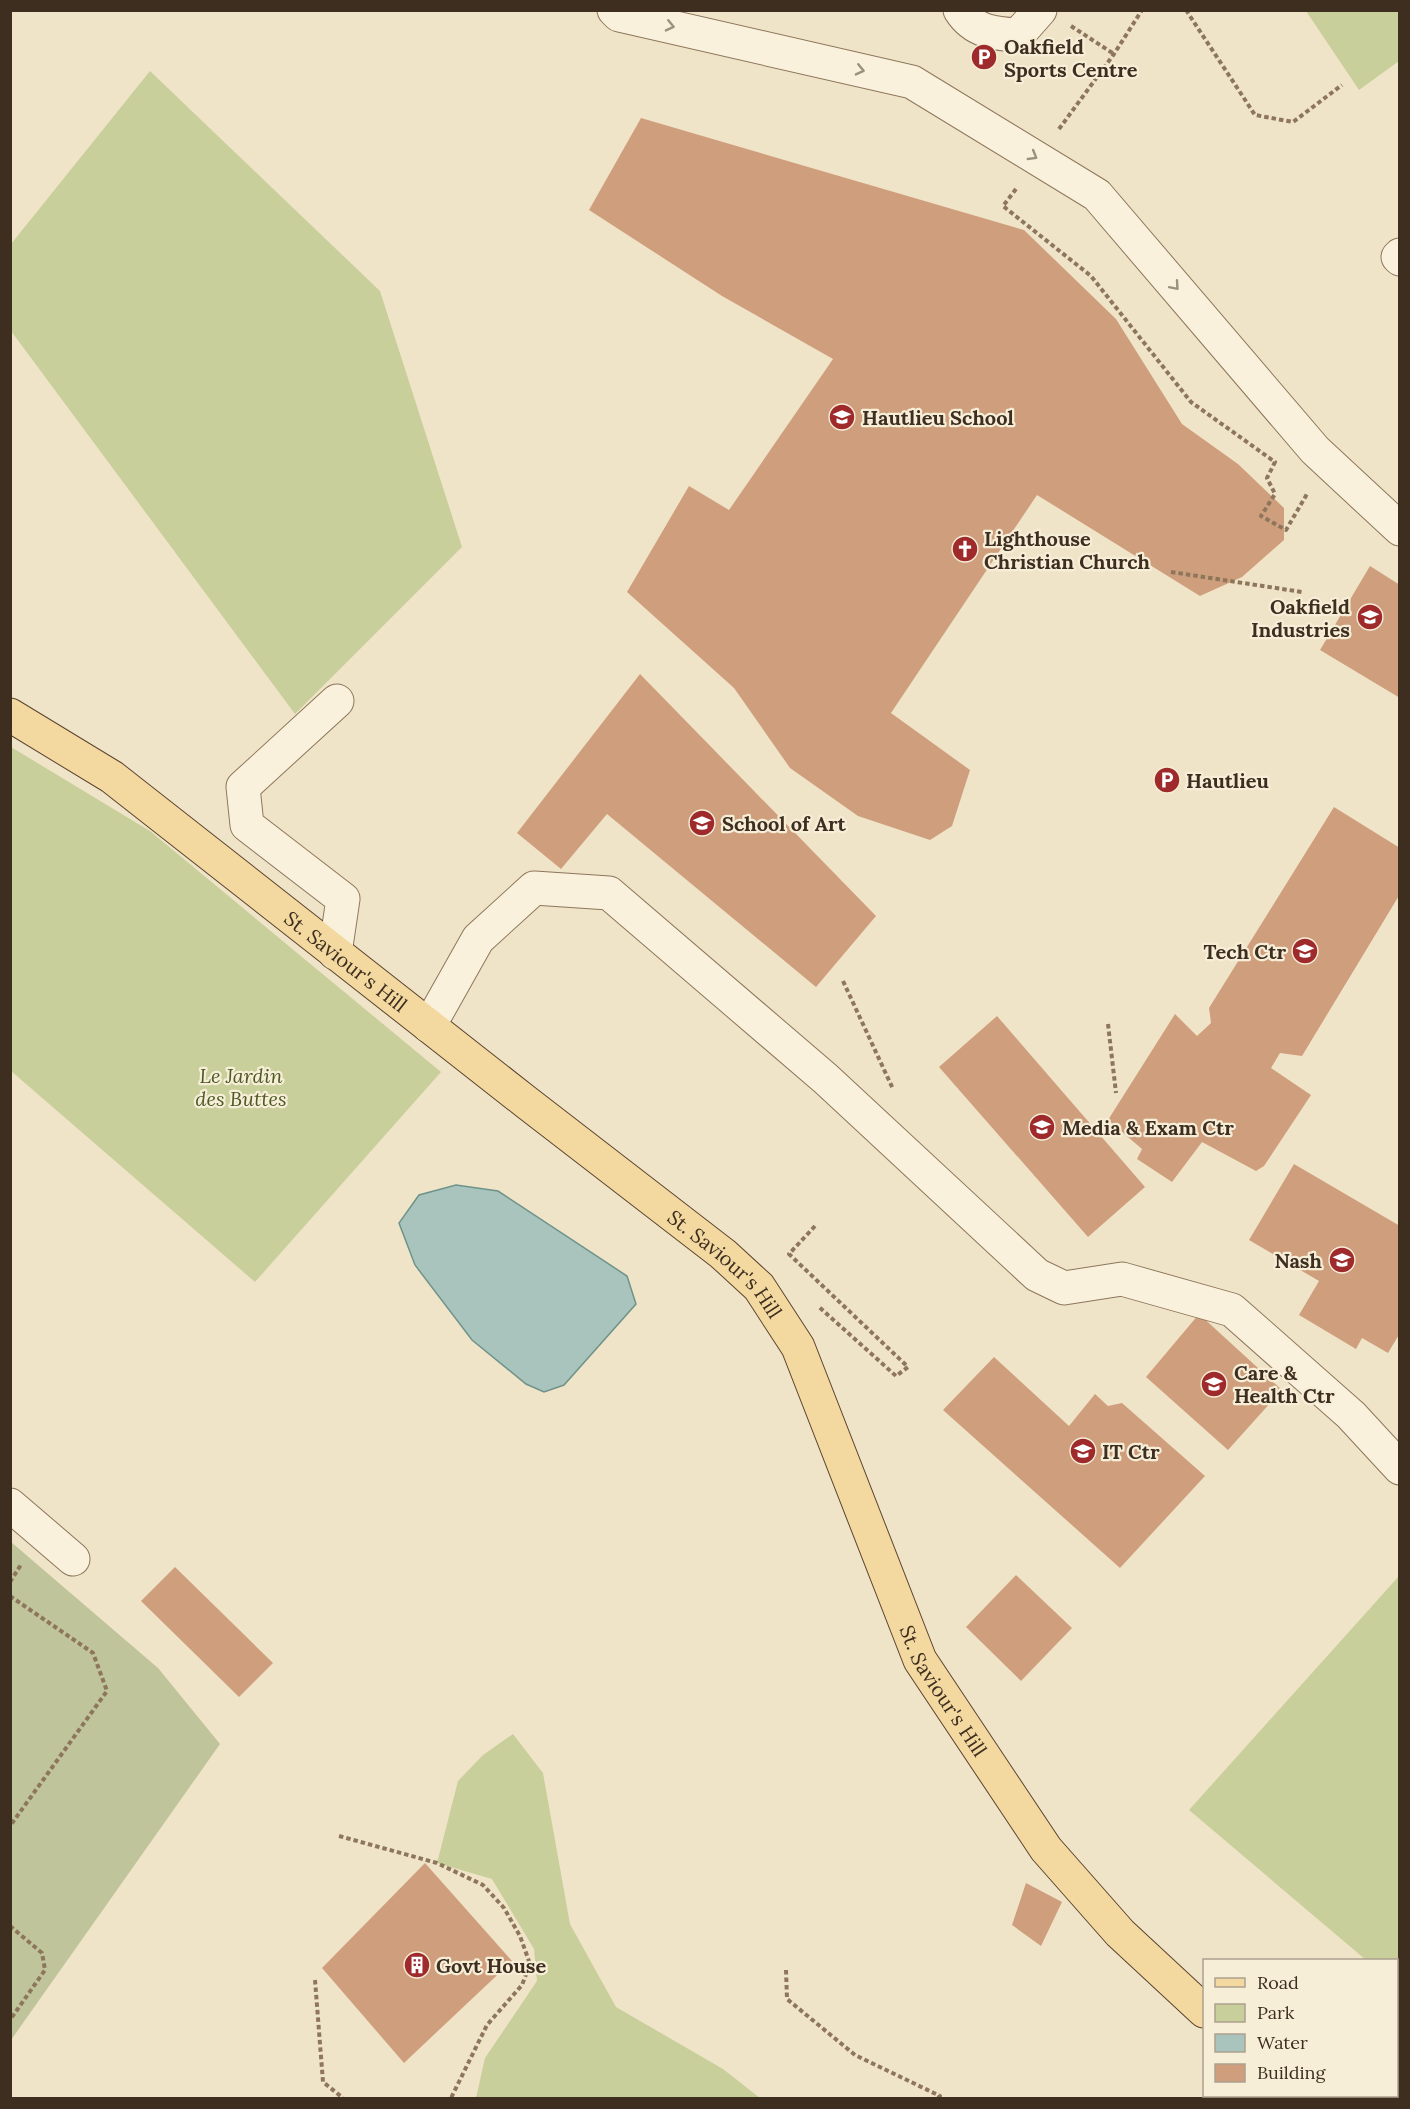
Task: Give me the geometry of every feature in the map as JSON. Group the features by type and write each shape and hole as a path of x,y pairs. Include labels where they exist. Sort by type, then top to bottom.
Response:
{"main road":[{"name":"St. Saviour's Hill","path":"10,715 112,777 723,1254 759,1287 798,1347 920,1660 1046,1849 1119,1933 1203,2010"}],"lane":[{"path":"614,10 619,15 912,82 1097,195 1315,450 1400,529"},
{"path":"953,13 988,33 1018,35 1051,16"},
{"path":"335,953 343,899 247,825 243,787 337,701"},
{"path":"429,1026 478,939 534,888 609,893 826,1079 1036,1275 1064,1288 1122,1279 1232,1310 1351,1415 1400,1468"},
{"path":"10,1505 73,1559"}],"path":[{"path":"1186,10 1255,115 1293,122 1342,85"},
{"path":"1051,16 1114,54"},
{"path":"1171,572 1302,592"},
{"path":"843,981 897,1098"},
{"path":"1108,1024 1116,1093"},
{"path":"815,1226 789,1254 908,1367 896,1376 888,1368"},
{"path":"10,1596 93,1653 107,1690 10,1826"},
{"path":"339,1836 437,1863 483,1885 504,1908 520,1936 530,1964 522,1985 486,2025 451,2098"},
{"path":"10,1926 42,1953 45,1970 10,2020"},
{"path":"786,1970 787,1999 855,2055 940,2096 938,2098"},
{"path":"315,1980 323,2082 343,2098"}],"green space":[{"path":"1306,11 1399,11 1399,61 1359,90"},
{"path":"150,71 380,291 462,547 295,714 11,331 11,244"},
{"name":"Le Jardin des Buttes","path":"11,747 150,831 441,1072 255,1282 11,1071"},
{"path":"11,1542 158,1668 220,1744 11,2040"},
{"path":"1399,1576 1399,1989 1398,1959 1365,1959 1189,1810"},
{"path":"513,1734 543,1773 570,1924 616,2007 723,2069 760,2098 476,2098 485,2058 537,1981 534,1949 492,1879 437,1863 458,1781 483,1755"}],"water":[{"path":"456,1185 498,1191 627,1276 636,1304 564,1385 544,1392 526,1384 472,1340 415,1265 399,1223 419,1195"}],"building":[{"path":"641,118 1024,230 1116,319 1182,424 1238,464 1284,508 1284,540 1242,577 1200,596 1037,495 891,713 970,770 952,826 930,840 858,816 790,768 734,688 627,592 689,486 729,510 833,359 722,296 589,210"},
{"name":"Oakfield Industries","path":"1370,566 1400,585 1400,698 1320,650"},
{"name":"School of Art","path":"640,674 876,916 816,987 607,814 561,869 517,833"},
{"name":"Tech Ctr","path":"1334,807 1400,848 1400,894 1302,1056 1280,1053 1271,1068 1311,1095 1264,1166 1256,1171 1202,1142 1172,1182 1137,1159 1142,1149 1108,1120 1175,1014 1197,1036 1211,1023 1209,1008"},
{"name":"Media & Exam Ctr","path":"997,1016 1145,1187 1088,1237 939,1067"},
{"name":"Nash","path":"1294,1164 1400,1226 1400,1333 1388,1353 1362,1338 1356,1349 1299,1315 1319,1281 1249,1240"},
{"name":"Care & Health Ctr","path":"1199,1314 1282,1390 1228,1450 1146,1377"},
{"name":"IT Ctr","path":"994,1357 1069,1426 1095,1394 1108,1406 1122,1403 1205,1476 1120,1568 943,1410"},
{"path":"175,1567 273,1663 239,1697 141,1601"},
{"path":"1016,1575 1072,1628 1021,1681 966,1627"},
{"name":"Govt House","path":"425,1863 512,1961 404,2063 322,1968"},
{"path":"1026,1883 1062,1902 1041,1946 1012,1925"}],"place":[{"name":"Oakfield Sports Centre","path":"984,57"},
{"name":"Hautlieu School","path":"842,417"},
{"name":"Lighthouse Christian Church","path":"965,549"},
{"name":"Oakfield Industries","path":"1370,617"},
{"name":"Hautlieu","path":"1167,780"},
{"name":"School of Art","path":"702,823"},
{"name":"Tech Ctr","path":"1305,951"},
{"name":"Media & Exam Ctr","path":"1042,1127"},
{"name":"Nash","path":"1342,1260"},
{"name":"Care & Health Ctr","path":"1214,1384"},
{"name":"IT Ctr","path":"1083,1451"},
{"name":"Govt House","path":"417,1965"}]}
